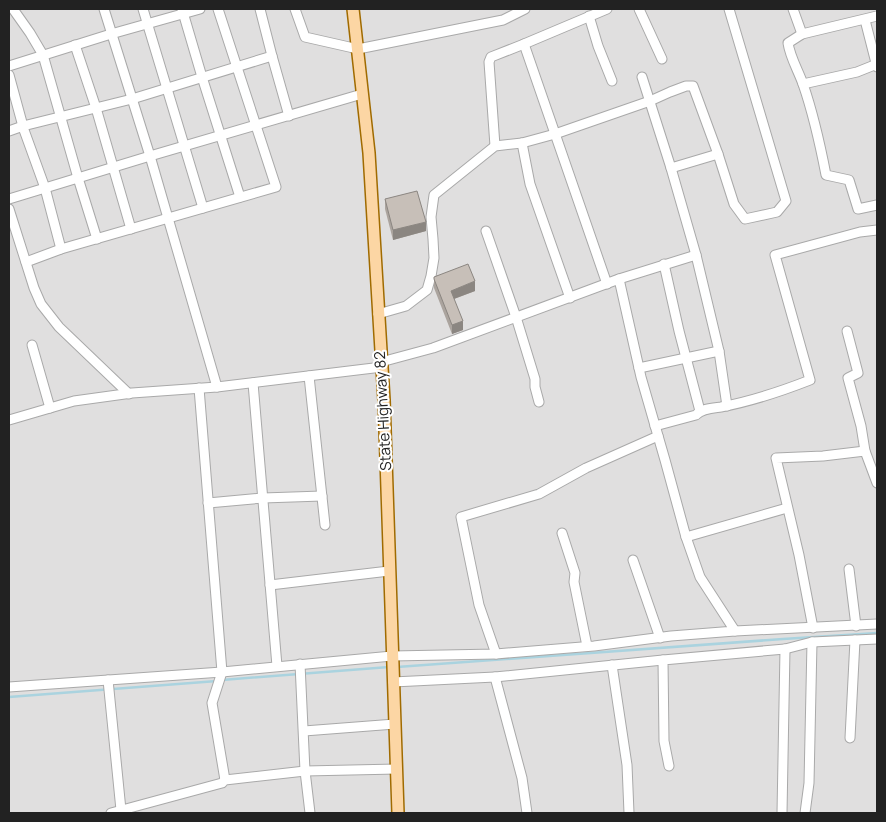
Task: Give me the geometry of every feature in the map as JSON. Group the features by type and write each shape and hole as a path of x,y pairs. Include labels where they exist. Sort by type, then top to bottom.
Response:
{"main road":[{"name":"State Highway 82","path":"353,9 369,153 382,364 398,813"}],"street":[{"path":"13,9 43,55 97,239"},
{"path":"104,9 150,156 217,387"},
{"path":"144,9 203,208"},
{"path":"9,66 183,11 200,9"},
{"path":"26,262 61,249 276,187 218,9"},
{"path":"260,9 288,116"},
{"path":"295,9 306,37 358,49 503,20 525,9"},
{"path":"495,146 489,62 491,57 607,9"},
{"path":"639,9 662,59"},
{"path":"378,314 406,306 427,290 434,258 431,217 434,195 495,146 522,143 555,134 650,101 686,86 692,86 718,154 734,204 745,219 776,212 786,201 729,9"},
{"path":"793,9 802,34"},
{"path":"183,11 240,198"},
{"path":"589,16 598,46 612,80"},
{"path":"877,16 802,34 788,43 818,133 826,175 849,180 858,209 877,205"},
{"path":"803,84 877,66 865,20"},
{"path":"524,44 607,284"},
{"path":"75,45 96,108 131,229"},
{"path":"9,131 132,99 272,56"},
{"path":"9,75 23,126 45,188 61,249"},
{"path":"642,77 696,255 719,351 727,406"},
{"path":"9,199 362,94"},
{"path":"522,143 530,184 570,298"},
{"path":"671,168 718,154"},
{"path":"9,208 34,288 41,304 59,327 129,394"},
{"path":"655,426 696,415 700,411 727,406 782,391 810,380 775,255 860,232 877,230"},
{"path":"486,231 516,317 540,402"},
{"path":"9,420 74,402 129,394 253,383 382,364 433,348 619,279 696,255"},
{"path":"664,264 700,411"},
{"path":"619,279 639,368 686,537 700,577 735,631"},
{"path":"847,331 858,373 848,378 861,426 865,451 877,482"},
{"path":"32,345 50,408"},
{"path":"639,368 719,351"},
{"path":"309,376 325,525"},
{"path":"253,383 277,666"},
{"path":"199,388 220,678 212,703 225,780"},
{"path":"496,654 479,605 461,518 539,494 586,468 658,436"},
{"path":"813,628 799,555 776,458 823,456 865,451"},
{"path":"208,503 263,498 322,496"},
{"path":"686,537 787,508"},
{"path":"562,533 575,573 574,582 587,646"},
{"path":"633,560 660,638"},
{"path":"849,569 856,626"},
{"path":"270,585 390,571"},
{"path":"9,688 109,686 220,678 277,666 300,671 393,668 496,654 735,631 877,624"},
{"path":"393,668 495,677 785,649 812,642 877,639"},
{"path":"850,738 855,640"},
{"path":"805,813 809,783 812,642"},
{"path":"782,813 785,649"},
{"path":"663,660 664,741 669,766"},
{"path":"612,665 627,765 628,813"},
{"path":"300,671 310,813"},
{"path":"495,677 522,778 527,813"},
{"path":"109,686 121,810"},
{"path":"304,731 394,724"},
{"path":"111,813 222,783 225,780 306,771 396,770"}],"shaded area":[{"path":"9,9 877,9 877,813 9,813"}],"building":[{"path":"417,191 426,222 393,230 385,199"},
{"path":"468,264 475,281 451,291 463,321 452,325 434,277"}],"waterway":[{"path":"397,667 877,633"},
{"path":"222,680 389,667"},
{"path":"9,697 217,681"}]}
